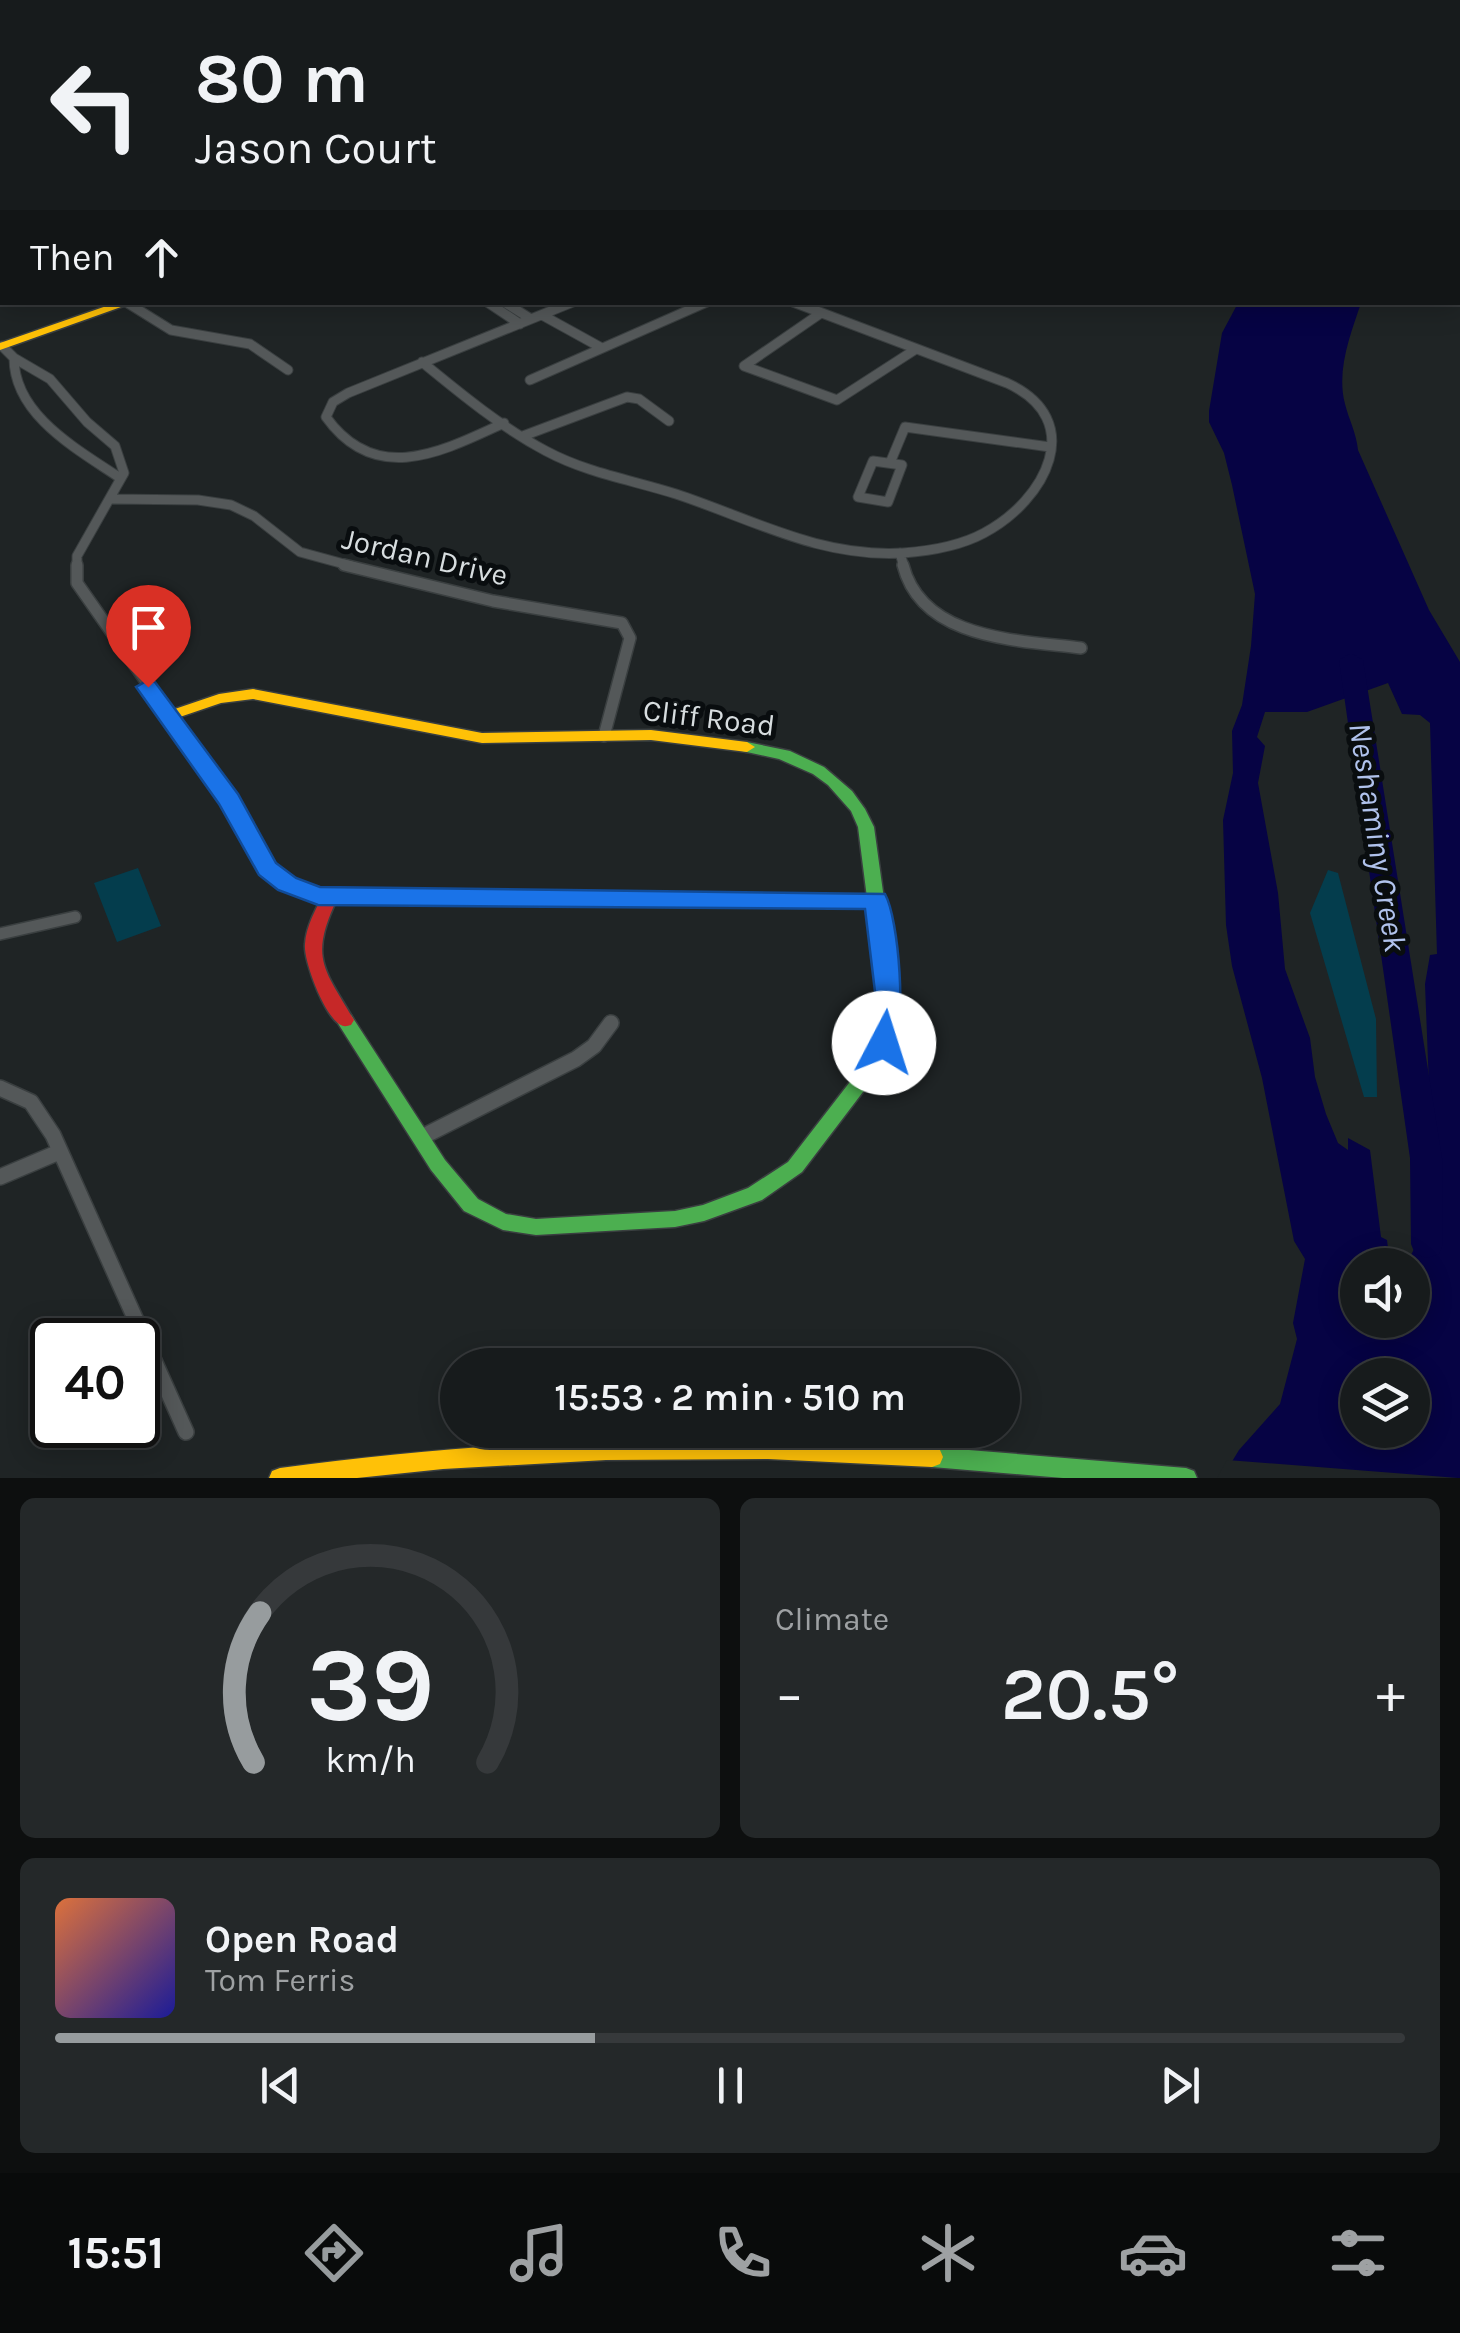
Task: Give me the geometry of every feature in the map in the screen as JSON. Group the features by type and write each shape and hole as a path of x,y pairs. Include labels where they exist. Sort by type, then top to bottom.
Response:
{"main road":[{"path":"6,351 123,305"},
{"name":"Cliff Road","path":"168,716 219,699 253,694 482,738 680,737 760,748 817,768 842,787 859,809 866,827 889,1000 879,1058 802,1159 756,1194 730,1206 675,1219 516,1224 471,1204 438,1166 310,964 311,942 330,897"},
{"path":"280,1478 429,1458 632,1446 779,1448 1186,1478"}],"street":[{"path":"131,305 170,330 250,344 288,370"},
{"path":"492,305 520,324"},
{"path":"509,305 531,319"},
{"path":"504,422 427,455 394,460 363,450 327,421 327,410 336,399 565,305"},
{"path":"530,380 701,305"},
{"path":"422,362 564,461 678,494 813,545 855,552 948,546 990,530 1027,499 1039,481 1052,426 1033,398 1007,383 801,305"},
{"path":"821,313 744,366 836,400 916,348"},
{"path":"542,314 600,347"},
{"path":"6,351 20,395 66,443 120,478"},
{"path":"6,351 50,379 87,422 115,446 124,468 112,499 77,556 77,583 229,800 268,869 299,890 330,897 876,900"},
{"path":"523,436 627,397 669,421"},
{"path":"892,458 905,427 1050,447"},
{"path":"892,458 902,466 888,502 858,497 874,460 892,458"},
{"name":"Jordan Drive","path":"112,499 232,506 253,515 282,543 309,556 493,601 622,623 630,638 604,736"},
{"path":"900,552 908,587 952,626 1081,648"},
{"path":"0,934 75,917"},
{"path":"422,1138 576,1059 594,1046 610,1023"},
{"path":"0,1088 31,1102 59,1152 186,1432"},
{"path":"0,1176 59,1152"}],"shaded area":[{"path":"1237,305 1360,305 1343,365 1345,404 1358,450 1429,610 1460,662 1460,1478 1222,1478 1239,1450 1280,1404 1297,1339 1293,1323 1305,1259 1294,1241 1262,1078 1232,966 1226,925 1223,820 1233,773 1232,731 1242,705 1255,594 1224,453 1209,422 1222,333","holes":["1388,683 1402,714 1420,715 1430,723 1437,954 1430,955 1425,984 1433,1188 1414,1248 1430,1248 1430,1338 1340,1338 1340,1248 1388,1248 1387,1240 1381,1237 1370,1150 1348,1138 1348,1150 1338,1143 1315,1077 1310,1038 1285,969 1278,893 1258,783 1265,746 1257,737 1265,712 1307,712"]},
{"path":"138,868 161,926 117,942 94,883"},
{"path":"1328,870 1338,873 1376,1019 1377,1097 1364,1097 1310,913"}],"pier":[{"path":"1227,1460 1458,1478 1217,1478"}],"waterway":[{"name":"Neshaminy Creek","path":"1351,660 1426,1158 1427,1244"}],"traffic: fast":[{"path":"345,1020 438,1165 471,1205 503,1222 536,1227 675,1219 755,1194 795,1167 879,1058 889,1000 866,827 858,809 847,794 819,771 784,755 747,747"},
{"path":"932,1457 1186,1478"}],"traffic: slow":[{"path":"0,347 121,305"},
{"path":"168,716 219,699 253,694 482,738 651,735 747,747"},
{"path":"280,1478 443,1459 606,1450 768,1449 932,1457"}],"traffic: jam":[{"path":"330,897 312,948 318,974 345,1020"}],"route":[{"path":"148,687 229,800 268,869 287,884 318,896 876,900 889,1000 884,1043"}]}
